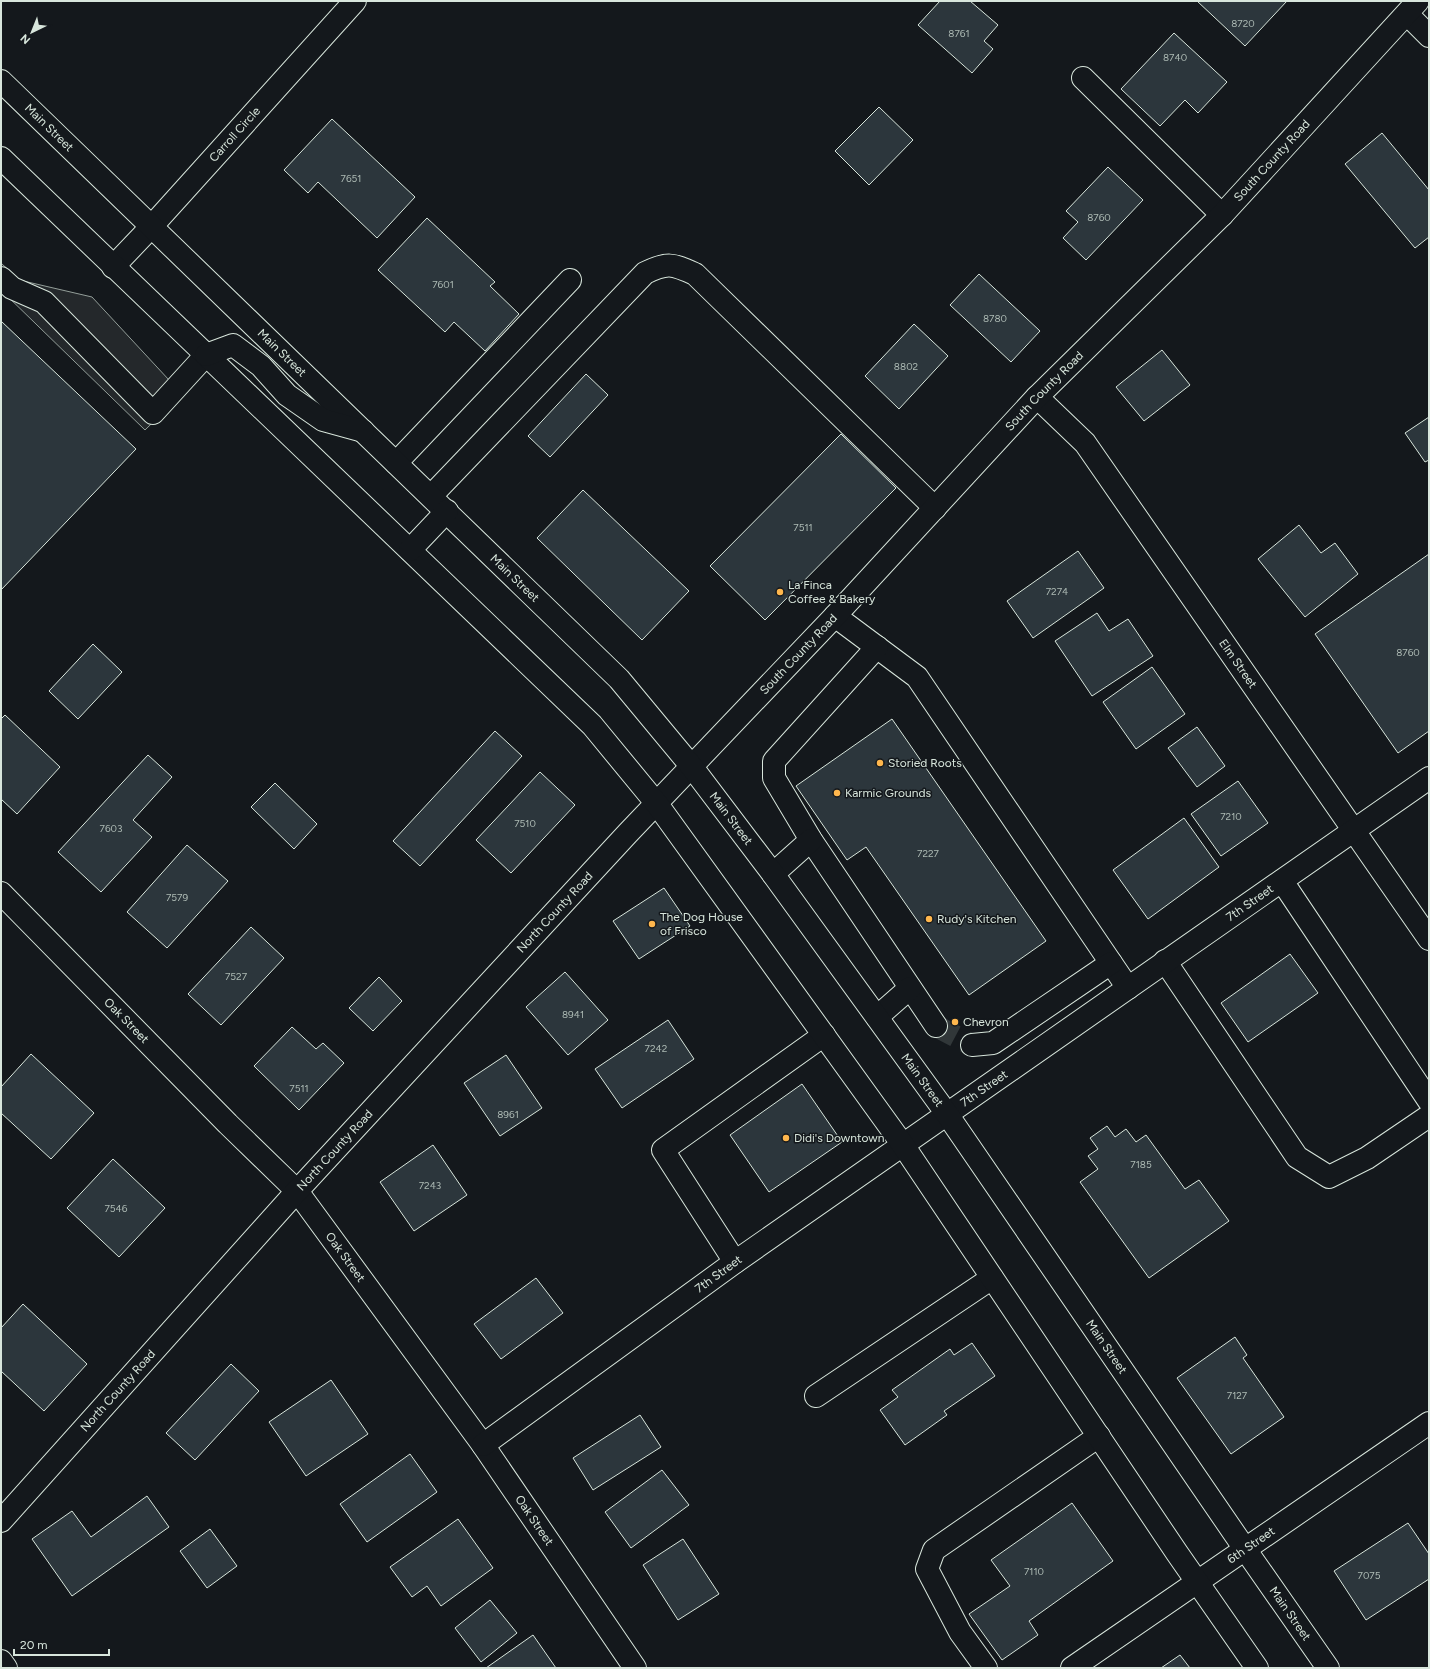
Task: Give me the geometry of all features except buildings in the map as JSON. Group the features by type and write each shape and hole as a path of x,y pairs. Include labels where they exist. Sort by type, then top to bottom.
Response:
{"street":[{"name":"Carroll Circle","path":"113,267 152,226 355,1"},
{"path":"1413,8 1429,36"},
{"name":"South County Road","path":"674,785 835,616 1037,397 1222,215 1413,8"},
{"path":"1084,78 1222,215"},
{"name":"Main Street","path":"1,81 619,679 692,767 773,874 947,1114 1328,1668"},
{"path":"1,158 592,725 657,804 903,1145 1098,1436 1257,1668"},
{"path":"431,496 645,273 660,266 677,266 695,274 935,508"},
{"path":"1,278 12,288 44,302 153,413 206,355 233,344 261,366 287,396 323,420 364,431"},
{"path":"396,463 570,280"},
{"name":"Elm Street","path":"1037,397 1085,442 1429,939"},
{"path":"410,550 447,511"},
{"path":"835,616 917,677 1128,988"},
{"path":"877,647 774,761 774,778 811,840 936,1026"},
{"name":"7th Street","path":"483,1445 735,1262 1429,778"},
{"name":"North County Road","path":"1,1521 297,1190 674,785"},
{"path":"773,874 811,840"},
{"path":"1282,881 1429,1101"},
{"name":"Oak Street","path":"1,893 228,1124 297,1190 483,1445 635,1668"},
{"path":"1165,961 1298,1157 1329,1177 1367,1158 1429,1116"},
{"path":"972,1045 993,1043 1111,963"},
{"path":"877,1017 910,988"},
{"path":"735,1262 663,1150 824,1035"},
{"path":"816,1396 992,1278"},
{"name":"6th Street","path":"1072,1668 1429,1423"},
{"path":"986,1668 960,1632 927,1569 934,1550 1098,1436"},
{"path":"1,1661 6,1668"}],"shaded area":[{"path":"1,263 19,280 92,297 182,394 145,430 1,290"}],"tunnel":[{"path":"936,1026 972,1045"}],"place":[{"name":"La Finca Coffee & Bakery","path":"780,592"},
{"name":"Storied Roots","path":"880,763"},
{"name":"Karmic Grounds","path":"837,793"},
{"name":"Rudy's Kitchen","path":"929,919"},
{"name":"The Dog House of Frisco","path":"652,924"},
{"name":"Chevron","path":"955,1022"},
{"name":"Didi's Downtown","path":"786,1138"}]}
